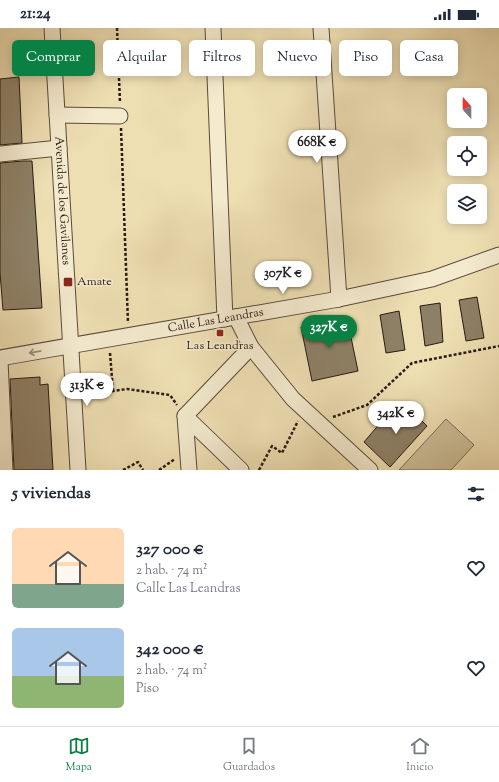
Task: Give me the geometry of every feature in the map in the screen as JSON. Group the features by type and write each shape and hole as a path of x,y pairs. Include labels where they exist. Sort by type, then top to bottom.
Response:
{"street":[{"name":"Avenida de los Gavilanes","path":"52,28 78,470"},
{"path":"213,28 230,318 251,348 293,399 370,470"},
{"path":"321,28 339,299"},
{"path":"57,115 120,116"},
{"path":"0,154 59,148"},
{"name":"Calle Las Leandras","path":"0,359 339,299 432,279 499,255"},
{"path":"189,470 185,416 251,348"},
{"path":"0,359 5,470"},
{"path":"185,416 241,470"}],"path":[{"path":"117,28 128,336"},
{"path":"317,422 367,406 412,363 499,346"},
{"path":"113,391 110,353 116,352"},
{"path":"73,397 127,389 170,395 185,416"},
{"path":"259,470 272,446 282,453 304,410"},
{"path":"123,470 138,462 143,470"}],"shaded area":[{"path":"446,419 474,445 451,470 399,470"}],"building":[{"path":"19,77 22,143 0,145 0,79"},
{"path":"32,161 42,308 3,310 0,273 0,163"},
{"path":"477,297 484,338 466,341 459,300"},
{"path":"440,303 443,342 425,346 420,306"},
{"path":"399,311 405,350 386,353 380,315"},
{"path":"347,318 358,371 312,381 301,327"},
{"path":"40,377 40,385 48,384 53,470 14,470 10,379"},
{"path":"405,404 427,426 390,467 364,442 382,421 385,424"}],"place":[{"name":"Amate","path":"68,282"},
{"name":"Las Leandras","path":"220,333"}]}
